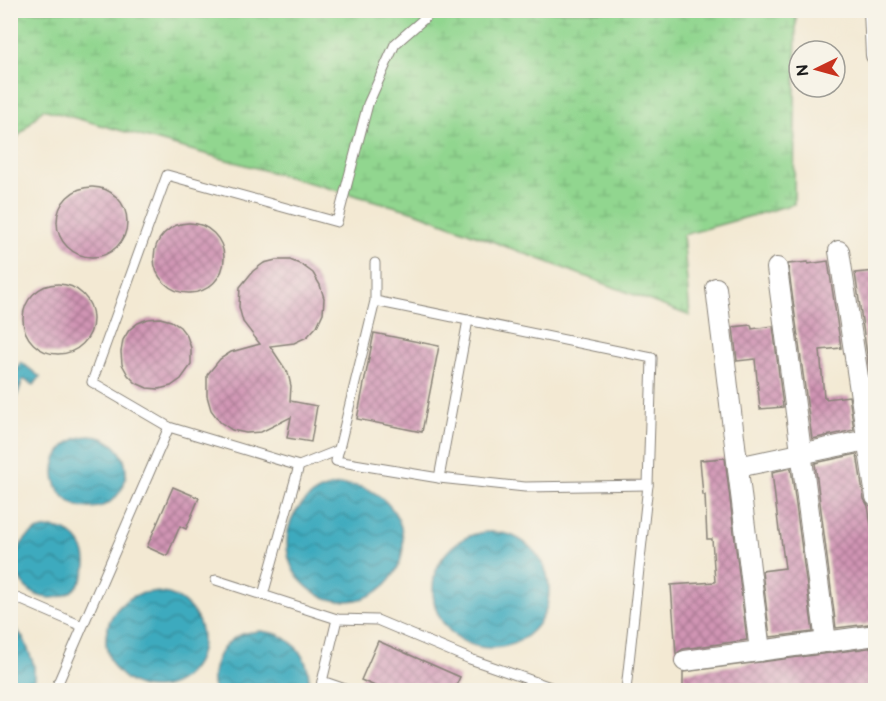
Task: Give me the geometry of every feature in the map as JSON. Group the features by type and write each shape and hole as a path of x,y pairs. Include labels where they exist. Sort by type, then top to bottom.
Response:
{"street":[{"path":"874,10 876,55"},
{"path":"838,251 871,439 876,498"},
{"path":"777,268 826,642"},
{"path":"716,288 760,651"},
{"path":"738,467 871,439"},
{"path":"685,662 876,635"}],"lane":[{"path":"339,450 298,466 169,427 92,382 167,175 337,222 368,104 394,44 434,10"},
{"path":"375,263 375,301 336,461 439,478 525,487 648,485"},
{"path":"375,301 652,358 648,485 626,690"},
{"path":"439,478 468,320"},
{"path":"55,690 169,427"},
{"path":"263,595 298,466"},
{"path":"216,580 338,619 377,620 470,659 559,690"},
{"path":"10,595 82,626"},
{"path":"338,619 321,686 348,690"}],"green space":[{"path":"11,11 796,11 796,39 787,39 787,99 795,99 794,204 683,235 690,316 415,212 43,109 11,144"}],"water":[{"path":"21,362 40,377 34,385 23,379 11,414 11,387"},
{"path":"90,436 110,442 120,452 126,472 120,492 110,502 90,508 70,502 60,492 54,472 60,452 70,442"},
{"path":"345,485 367,489 386,502 399,521 403,543 399,565 386,584 367,597 345,601 323,597 304,584 291,565 287,543 291,521 304,502 323,489"},
{"path":"44,528 58,528 71,533 81,543 86,563 81,583 71,593 58,598 44,598 31,593 21,583 16,570 16,556 21,543 31,533"},
{"path":"491,532 513,536 532,549 545,568 549,590 545,612 532,631 513,644 491,648 469,644 450,631 437,612 433,590 437,568 450,549 469,536"},
{"path":"154,592 172,596 188,606 198,622 202,640 198,658 188,674 172,684 154,688 136,684 120,674 110,658 106,640 110,622 120,606 136,596"},
{"path":"10,622 24,639 34,665 34,690 11,690"},
{"path":"260,631 279,635 293,644 306,665 309,682 307,690 214,690 213,673 223,648 245,633"}],"building":[{"path":"85,187 99,187 112,193 121,202 127,215 125,235 117,247 99,257 85,257 72,251 63,242 57,229 57,215 63,202 72,193"},
{"path":"182,223 196,223 209,229 218,238 224,251 224,265 214,283 196,293 182,293 169,287 160,278 154,265 154,251 160,238 169,229"},
{"path":"290,260 313,273 324,298 323,313 317,326 307,337 294,343 270,346 288,373 291,386 290,401 317,406 311,442 287,438 291,417 261,432 246,433 232,430 220,422 211,410 207,396 207,375 220,359 231,352 260,344 243,322 239,307 240,287 253,271 264,263"},
{"path":"828,261 841,348 820,350 824,397 826,399 849,396 854,430 812,439 788,264"},
{"path":"876,271 876,380 871,381 855,273"},
{"path":"51,284 65,284 78,290 87,299 93,312 93,326 83,344 65,354 51,354 38,348 29,339 23,326 23,312 29,299 38,290"},
{"path":"160,318 180,327 187,336 191,348 191,365 181,379 171,386 159,389 147,388 136,383 122,364 123,340 129,330 138,323"},
{"path":"751,325 752,329 773,326 783,407 760,409 755,359 737,361 733,327"},
{"path":"374,333 439,346 422,432 357,419"},
{"path":"857,454 864,499 868,506 871,525 873,525 876,550 876,623 836,628 815,463"},
{"path":"725,458 747,640 683,649 676,654 671,585 715,582 712,539 707,539 705,495 703,495 700,460"},
{"path":"791,468 813,632 770,637 762,571 785,568 772,472"},
{"path":"173,487 199,498 186,529 180,526 167,556 147,547"},
{"path":"378,641 460,677 454,690 384,690 361,680"},
{"path":"876,647 876,690 683,690 683,672"}]}
